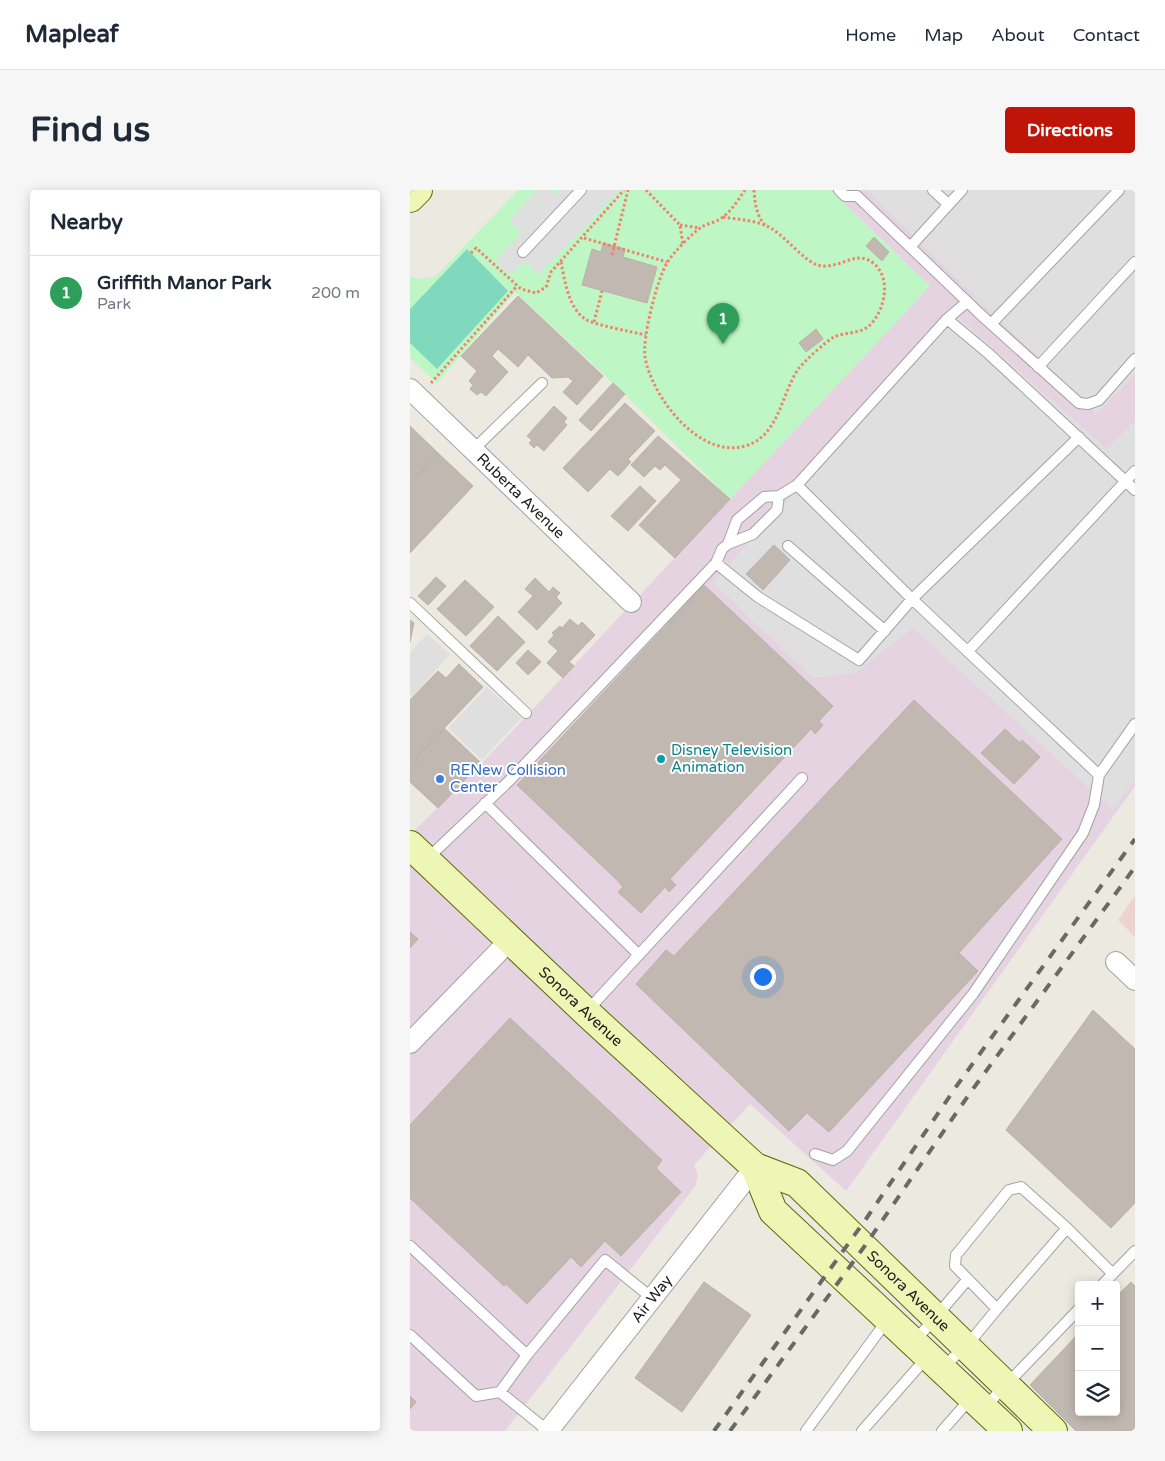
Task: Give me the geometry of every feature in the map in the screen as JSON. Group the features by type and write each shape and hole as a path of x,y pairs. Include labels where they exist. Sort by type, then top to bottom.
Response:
{"main road":[{"path":"410,198 418,190"},
{"name":"Sonora Avenue","path":"418,852 586,1012 755,1167 797,1183 938,1344 989,1397 1008,1431"},
{"name":"Sonora Avenue","path":"755,1167 773,1211 889,1318 938,1344 989,1397 1045,1424"}],"street":[{"name":"Ruberta Avenue","path":"414,393 631,602"},
{"path":"410,1043 510,940"},
{"path":"1116,962 1135,980"},
{"name":"Air Way","path":"548,1431 755,1167"}],"lane":[{"path":"523,252 581,190"},
{"path":"839,190 845,196 857,193 967,302 1079,403 1088,404 1099,400 1135,360"},
{"path":"933,190 948,204"},
{"path":"910,247 932,226 948,204 962,190"},
{"path":"991,324 1118,190"},
{"path":"1038,367 1135,262"},
{"path":"728,544 737,520 764,497 779,496 797,485 947,319 967,302"},
{"path":"947,319 1079,437 1135,490"},
{"path":"473,450 542,383"},
{"path":"716,564 758,597 859,660 912,600 1079,437"},
{"path":"968,651 1135,471"},
{"path":"797,485 912,600 1099,775"},
{"path":"418,852 485,803 716,564 722,549 728,544 753,534 777,510 779,496"},
{"path":"788,546 885,631"},
{"path":"410,603 526,713"},
{"path":"815,1154 833,1160 847,1151 973,994 1083,833 1094,806 1099,775 1135,724"},
{"path":"586,1012 802,778"},
{"path":"485,803 639,955"},
{"path":"997,1308 955,1266 956,1255 1009,1190 1021,1187 1067,1228 1113,1274"},
{"path":"938,1344 997,1308 1067,1228"},
{"path":"410,1246 527,1355"},
{"path":"1106,1281 1135,1251"},
{"path":"410,1335 476,1396 500,1392 527,1355 605,1260 652,1298"},
{"path":"862,1431 938,1344 968,1279"},
{"path":"942,1431 989,1397 1075,1313"},
{"path":"806,1431 889,1318"},
{"path":"500,1392 548,1431"}],"path":[{"path":"471,253 476,248 521,289 536,293 546,287 551,272 626,190"},
{"path":"612,255 626,190"},
{"path":"646,190 680,225 683,245"},
{"path":"723,217 773,229 815,264 836,266 853,259 867,260 880,270 885,291 881,307 870,325 863,330 832,338 799,368 777,417 763,434 746,445 729,448 709,444 679,420 658,392 650,374 645,355 646,336 659,282 667,262 700,228 723,217 745,190"},
{"path":"754,190 756,208 761,221 766,226"},
{"path":"680,225 700,228"},
{"path":"583,238 667,262"},
{"path":"561,262 566,285 574,307 586,320 646,336"},
{"path":"414,393 517,286"},
{"path":"594,322 602,291"}],"shaded area":[{"path":"537,190 551,190 557,194 563,190 620,190 539,274 528,264 522,263 510,275 496,261 521,233 510,220"},
{"path":"830,190 1135,190 1135,786 846,1191 750,1104 694,1165 698,1174 696,1185 505,1431 410,1431 410,835 483,762 930,286"},
{"path":"866,190 1135,190 1135,374 1096,414"},
{"path":"957,316 1107,449 1135,420 1135,779 1113,810 913,628 855,673 813,678 712,582"},
{"path":"427,634 450,654 412,697 410,695 410,653"},
{"path":"487,687 521,718 482,760 448,728"},
{"path":"1135,896 1135,937 1118,920"}],"green space":[{"path":"518,190 830,190 930,286 730,499 613,383 515,292 437,383 410,358 410,276 419,279 435,277"},
{"path":"467,249 508,291 437,369 410,343 410,309"}],"building":[{"path":"874,237 889,252 882,261 866,246"},
{"path":"603,243 625,249 623,257 657,267 647,303 582,285 592,249 601,252"},
{"path":"518,296 603,376 577,405 563,392 573,381 568,377 552,378 528,355 518,367 498,349 492,356 508,372 486,396 481,392 477,395 470,389 473,385 469,381 477,371 461,356"},
{"path":"816,329 823,339 806,352 799,343"},
{"path":"613,383 625,394 591,431 579,420"},
{"path":"625,403 655,431 628,459 631,462 618,476 610,469 588,492 563,468"},
{"path":"554,406 567,418 564,422 567,425 544,451 537,445 534,448 529,443 532,440 527,436"},
{"path":"410,426 438,453 410,482"},
{"path":"658,436 730,499 675,558 639,525 681,480 665,465 660,470 655,466 644,477 631,465"},
{"path":"438,453 473,486 410,553 410,482"},
{"path":"640,486 656,501 628,531 611,516"},
{"path":"774,545 790,560 763,590 746,574"},
{"path":"436,577 446,586 428,605 418,596"},
{"path":"535,578 549,592 553,587 560,593 556,597 562,603 537,630 518,612 533,596 525,589"},
{"path":"465,580 494,607 466,636 437,609"},
{"name":"Disney Television Animation","path":"704,585 833,706 819,721 823,725 815,734 811,729 670,879 676,885 669,892 665,887 641,913 618,892 623,887 617,880 517,785"},
{"path":"498,616 525,642 497,671 470,646"},
{"path":"570,619 578,626 582,622 595,635 569,662 574,666 563,678 547,663 558,651 548,642 554,635 552,633 560,626 562,628"},
{"path":"410,620 414,623 410,642"},
{"path":"528,650 541,662 528,675 516,663"},
{"path":"459,664 483,687 416,758 418,760 410,768 410,700 438,671 446,678"},
{"path":"914,700 1062,839 959,953 978,971 829,1132 807,1113 789,1131 636,984 666,950 674,956"},
{"path":"444,728 481,763 438,808 410,782 410,768 418,760 416,758"},
{"path":"1005,729 1020,743 1022,740 1040,757 1014,784 981,753"},
{"path":"410,932 418,939 410,948"},
{"path":"1093,1010 1135,1049 1135,1203 1111,1228 1006,1130"},
{"path":"510,1018 662,1160 656,1168 681,1192 621,1256 605,1241 581,1267 571,1257 527,1304 506,1284 504,1286 410,1198 410,1125"},
{"path":"704,1282 751,1315 682,1412 635,1378"},
{"path":"1131,1282 1135,1286 1135,1431 1076,1431 1030,1385 1075,1337 1075,1416 1120,1416 1120,1293"},
{"path":"410,1396 416,1402 410,1409"}],"railway":[{"path":"714,1431 866,1219 958,1084 1135,839"},
{"path":"730,1431 864,1247 970,1093 1135,867"}],"place":[{"name":"Griffith Manor Park","path":"723,344"},
{"name":"Disney Television Animation","path":"661,759"},
{"name":"RENew Collision Center","path":"440,779"}]}
